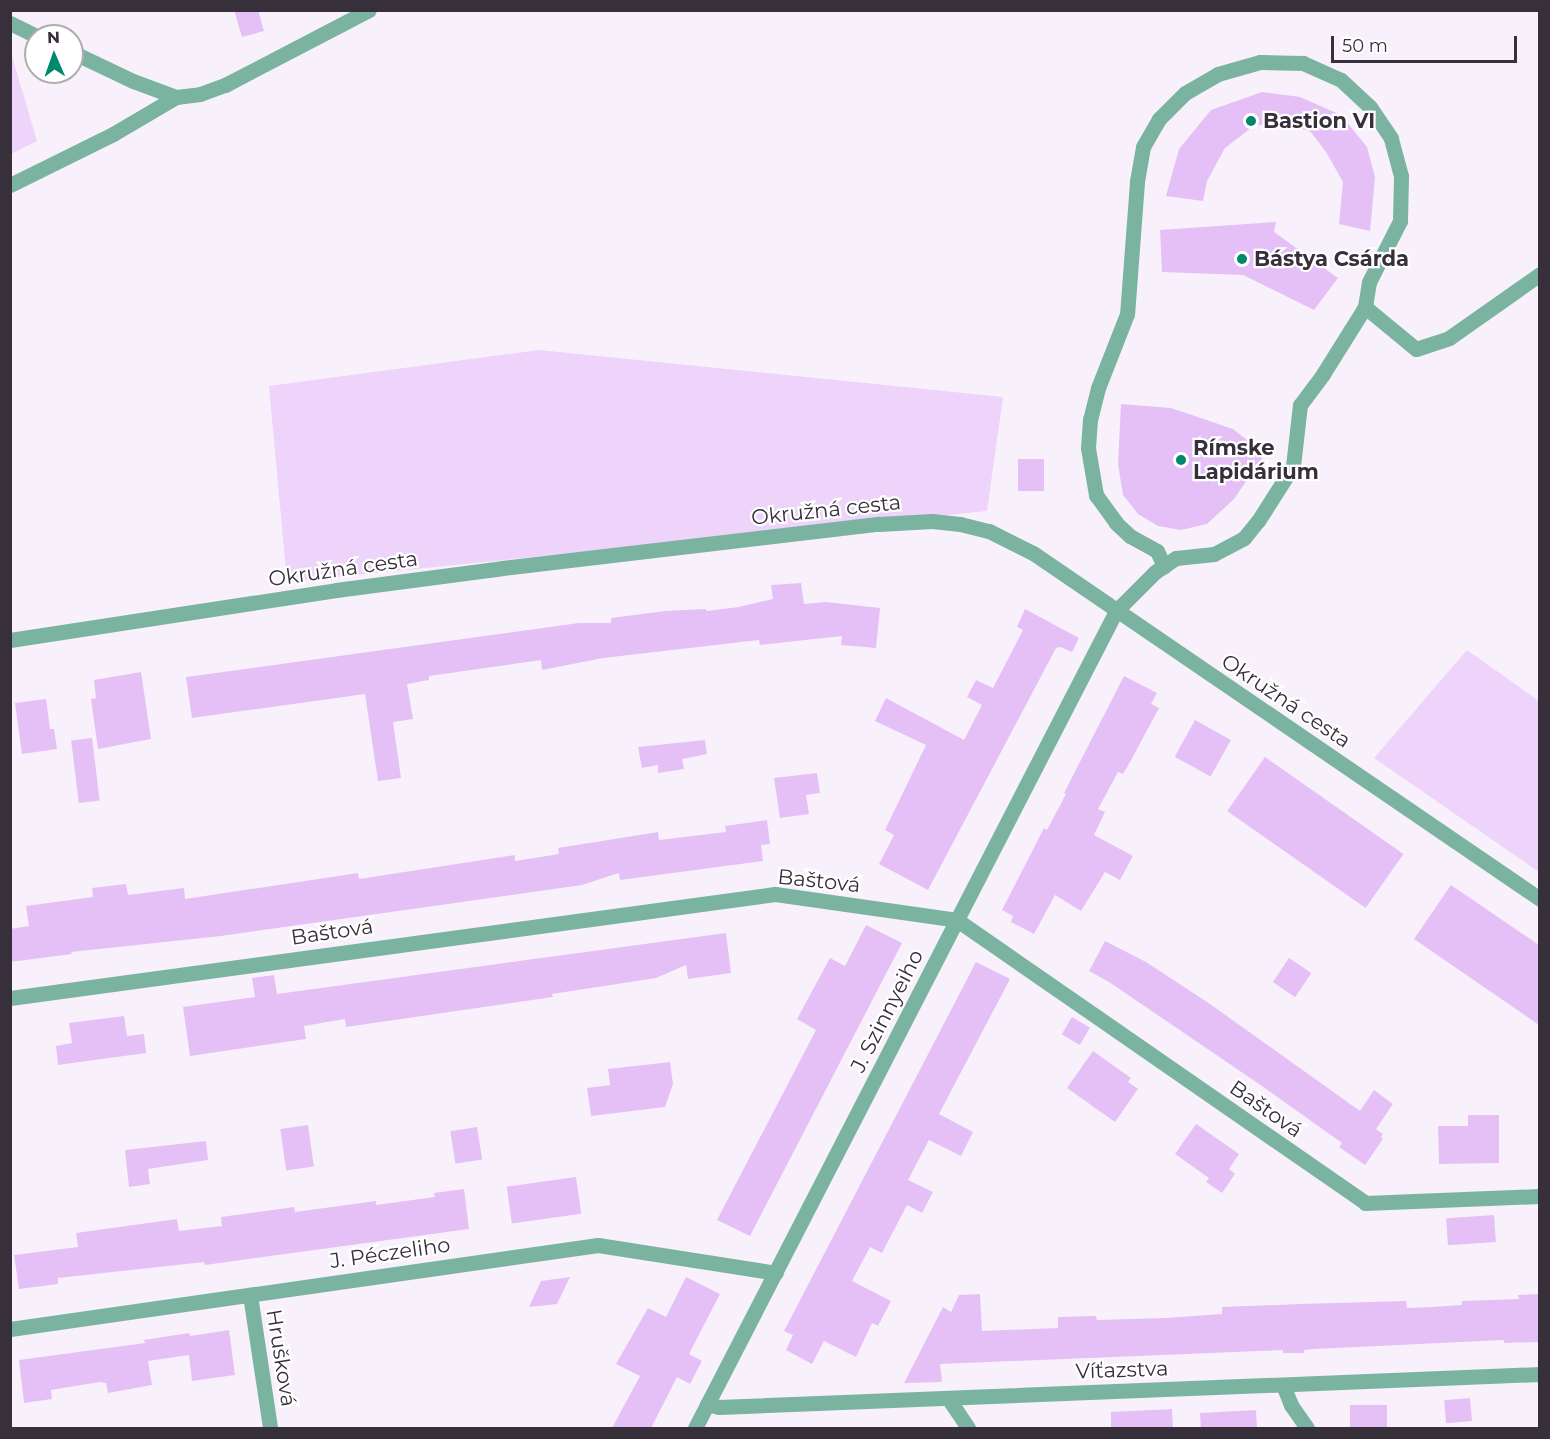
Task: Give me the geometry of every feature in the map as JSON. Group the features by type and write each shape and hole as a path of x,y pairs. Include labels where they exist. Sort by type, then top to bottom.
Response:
{"street":[{"path":"10,185 113,134 176,97 200,94 225,85 369,10"},
{"path":"10,23 24,30"},
{"path":"84,58 133,81 176,97"},
{"path":"1260,62 1303,63 1341,80 1370,107 1391,138 1401,176 1400,221 1369,282 1365,307 1300,405 1293,466 1258,521 1244,538 1214,554 1176,558 1164,566 1157,551 1130,536 1096,495 1088,448 1090,419 1098,388 1127,314 1137,182 1143,147 1159,119 1185,93 1218,74 1260,62"},
{"path":"1365,307 1416,349 1449,338 1539,274"},
{"name":"Okružná cesta","path":"10,640 336,590 807,531 932,521 960,524 989,531 1033,553 1539,899"},
{"name":"J. Szinnyeiho","path":"694,1428 1116,611 1164,566"},
{"name":"Baštová","path":"10,998 775,894 957,920 1365,1203 1539,1196"},
{"name":"J. Péczeliho","path":"10,1329 598,1245 776,1273"},
{"name":"Hrušková","path":"250,1295 270,1428"},
{"name":"Víťazstva","path":"707,1404 719,1407 1539,1374"},
{"path":"1283,1385 1291,1405 1306,1428"},
{"path":"948,1398 968,1428"}],"shaded area":[{"path":"11,53 37,141 10,154"},
{"path":"539,350 1003,397 987,511 287,582 269,386"},
{"path":"1467,650 1539,701 1539,872 1374,758"}],"building":[{"path":"234,10 258,10 264,31 242,37"},
{"path":"1262,92 1300,97 1341,115 1367,147 1375,177 1370,231 1339,224 1343,182 1326,152 1310,131 1285,124 1255,125 1225,148 1207,181 1203,201 1166,196 1179,149 1211,110"},
{"path":"1276,222 1274,232 1338,278 1314,310 1243,275 1162,272 1160,230"},
{"path":"1121,404 1171,408 1233,429 1265,454 1234,499 1207,524 1181,530 1158,526 1138,514 1123,495 1118,464"},
{"path":"1018,459 1044,459 1044,491 1018,491"},
{"path":"801,583 804,604 826,602 880,608 876,648 841,645 842,636 760,645 759,640 603,658 542,670 541,660 429,676 429,680 407,684 413,719 393,722 401,778 378,781 365,694 192,718 186,677 579,623 611,623 611,618 665,611 706,609 706,611 739,607 773,599 771,585"},
{"path":"1025,609 1079,638 1072,652 1060,647 1056,648 928,890 879,864 894,835 885,830 926,745 875,721 886,698 964,740 982,705 967,697 976,680 993,688 1023,630 1017,627"},
{"path":"141,672 151,739 98,749 91,699 96,698 94,680"},
{"path":"1124,676 1157,693 1151,704 1159,708 1123,774 1118,772 1098,809 1105,812 1094,835 1133,856 1120,880 1105,872 1081,911 1055,895 1034,934 1011,922 1013,916 1002,910 1044,828 1047,830 1066,794 1064,793"},
{"path":"46,699 50,729 54,729 57,749 22,754 15,703"},
{"path":"1195,720 1231,740 1210,777 1175,757"},
{"path":"92,738 100,801 79,803 71,741"},
{"path":"705,740 707,754 682,759 684,769 658,773 658,765 642,768 638,747"},
{"path":"1265,757 1403,854 1366,908 1227,811"},
{"path":"817,773 820,793 806,795 809,814 780,818 774,778"},
{"path":"767,820 770,844 761,845 763,861 620,880 619,873 582,885 221,936 71,952 72,954 10,962 10,929 29,926 26,906 93,897 92,888 126,884 128,895 184,888 185,899 358,873 359,879 515,855 515,861 559,854 558,848 658,832 659,840 726,832 725,826"},
{"path":"1451,885 1539,945 1539,1025 1414,939"},
{"path":"866,925 902,943 750,1236 717,1220 816,1030 797,1019 830,958 845,966"},
{"path":"726,933 731,973 688,979 686,965 656,978 552,994 553,997 346,1027 345,1019 304,1026 306,1039 190,1056 183,1007 255,997 252,978 274,975 277,994"},
{"path":"1105,941 1146,962 1210,1004 1360,1111 1374,1090 1393,1104 1376,1129 1383,1134 1381,1137 1383,1139 1365,1165 1339,1147 1342,1143 1259,1084 1109,982 1089,971"},
{"path":"1289,958 1311,973 1295,997 1273,982"},
{"path":"976,962 1010,979 939,1114 973,1132 961,1156 929,1140 908,1180 933,1192 922,1213 907,1205 882,1253 870,1247 852,1281 891,1301 878,1326 872,1323 856,1357 824,1341 812,1364 786,1350 793,1335 784,1331"},
{"path":"124,1016 127,1036 144,1034 146,1053 58,1065 56,1046 72,1043 69,1023"},
{"path":"1072,1017 1090,1028 1080,1045 1062,1034"},
{"path":"1093,1051 1131,1078 1128,1082 1138,1089 1115,1122 1067,1088"},
{"path":"670,1062 673,1084 665,1107 591,1116 587,1088 610,1085 608,1069"},
{"path":"1468,1115 1499,1115 1499,1163 1439,1164 1438,1126 1468,1126"},
{"path":"1196,1124 1239,1154 1229,1169 1235,1174 1222,1193 1206,1182 1209,1178 1175,1154"},
{"path":"308,1125 314,1167 286,1170 280,1129"},
{"path":"477,1127 482,1160 455,1164 450,1131"},
{"path":"206,1141 208,1160 148,1169 150,1184 129,1187 125,1150"},
{"path":"576,1177 581,1214 512,1223 507,1187"},
{"path":"464,1189 469,1229 205,1265 204,1262 58,1278 58,1284 19,1289 14,1255 78,1247 76,1233 177,1219 179,1231 222,1226 221,1217 294,1207 295,1212 376,1201 376,1205 435,1197 434,1193"},
{"path":"1494,1215 1496,1242 1448,1245 1446,1218"},
{"path":"570,1277 557,1304 529,1307 541,1281"},
{"path":"686,1277 720,1294 689,1354 702,1361 690,1384 677,1377 651,1428 612,1428 640,1376 616,1364 648,1308 666,1317"},
{"path":"980,1294 982,1331 1058,1328 1058,1317 1096,1316 1097,1320 1166,1318 1222,1314 1222,1307 1406,1301 1407,1308 1432,1307 1462,1305 1462,1301 1519,1299 1518,1295 1538,1294 1539,1342 1504,1343 1504,1340 1314,1349 1304,1350 1304,1353 1283,1353 1283,1350 940,1364 942,1382 904,1383 943,1307 951,1312 959,1295"},
{"path":"229,1330 235,1375 192,1381 189,1355 148,1361 152,1385 108,1393 106,1383 100,1382 51,1390 52,1399 24,1403 19,1360 145,1343 144,1340 189,1333 190,1336"},
{"path":"1470,1398 1472,1421 1446,1423 1444,1400"},
{"path":"1350,1405 1387,1405 1387,1428 1350,1428"},
{"path":"1172,1409 1173,1428 1111,1428 1111,1412"},
{"path":"1256,1410 1257,1428 1201,1428 1200,1413"}],"place":[{"name":"Bastion VI","path":"1251,121"},
{"name":"Bástya Csárda","path":"1242,259"},
{"name":"Rímske Lapidárium","path":"1181,460"}]}
